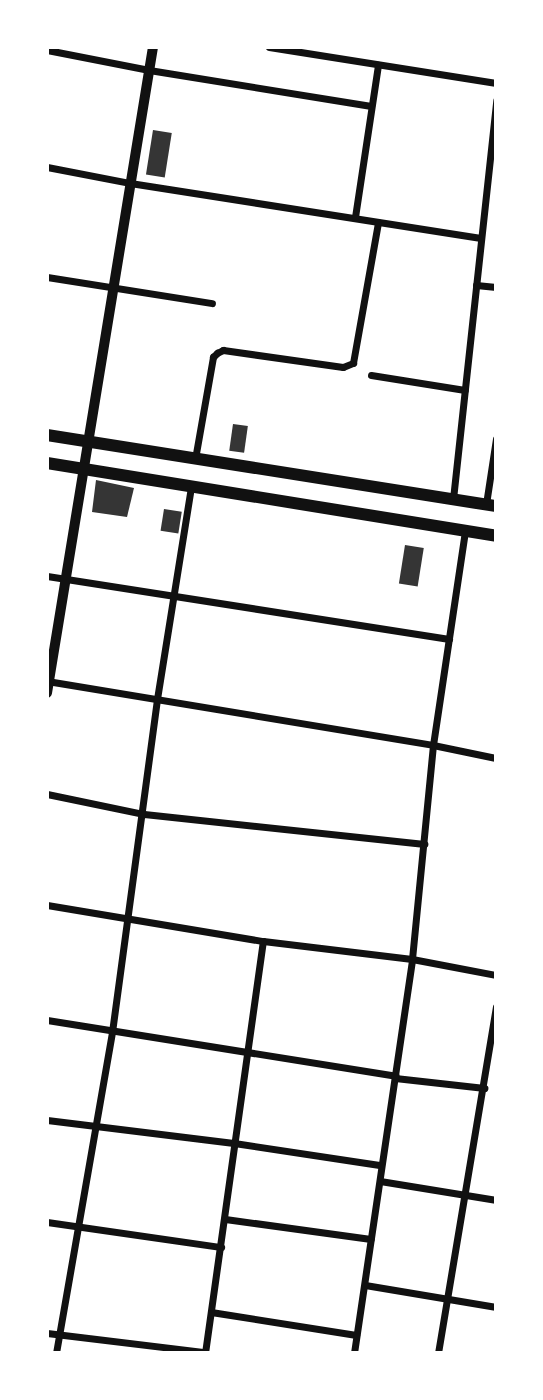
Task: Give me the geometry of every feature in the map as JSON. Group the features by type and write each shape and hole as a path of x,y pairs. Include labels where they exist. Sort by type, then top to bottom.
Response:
{"main road":[{"path":"47,435 491,505"},
{"path":"47,463 496,536"}],"street":[{"path":"153,47 48,685 157,699 496,758"},
{"path":"269,48 496,83"},
{"path":"47,50 149,70 371,106"},
{"path":"355,217 379,65"},
{"path":"453,499 496,100"},
{"path":"47,167 130,183 481,238"},
{"path":"487,184 496,186"},
{"path":"195,459 213,357 223,350 343,368 353,363 378,222"},
{"path":"47,277 212,303"},
{"path":"476,285 496,288"},
{"path":"371,375 465,390"},
{"path":"491,505 496,439"},
{"path":"56,1353 113,1031 144,814 157,699 191,486"},
{"path":"354,1353 380,1181 379,1165 396,1077 412,959 433,745 465,531"},
{"path":"47,576 449,639"},
{"path":"47,794 144,814 424,844"},
{"path":"47,905 263,941 412,959 496,975"},
{"path":"47,1333 205,1352 234,1143 250,1052 263,941"},
{"path":"438,1353 496,1007"},
{"path":"47,1020 396,1077 484,1088"},
{"path":"47,1120 94,1128 234,1143 379,1165"},
{"path":"380,1181 496,1200"},
{"path":"225,1219 371,1238"},
{"path":"47,1222 221,1247"},
{"path":"365,1285 496,1307"},
{"path":"211,1312 356,1335"}],"building":[{"path":"153,130 172,133 165,177 146,174"},
{"path":"233,424 248,426 244,453 229,451"},
{"path":"96,480 134,488 127,517 92,512"},
{"path":"164,509 182,512 178,534 161,531"},
{"path":"405,545 424,548 418,586 399,584"}]}
